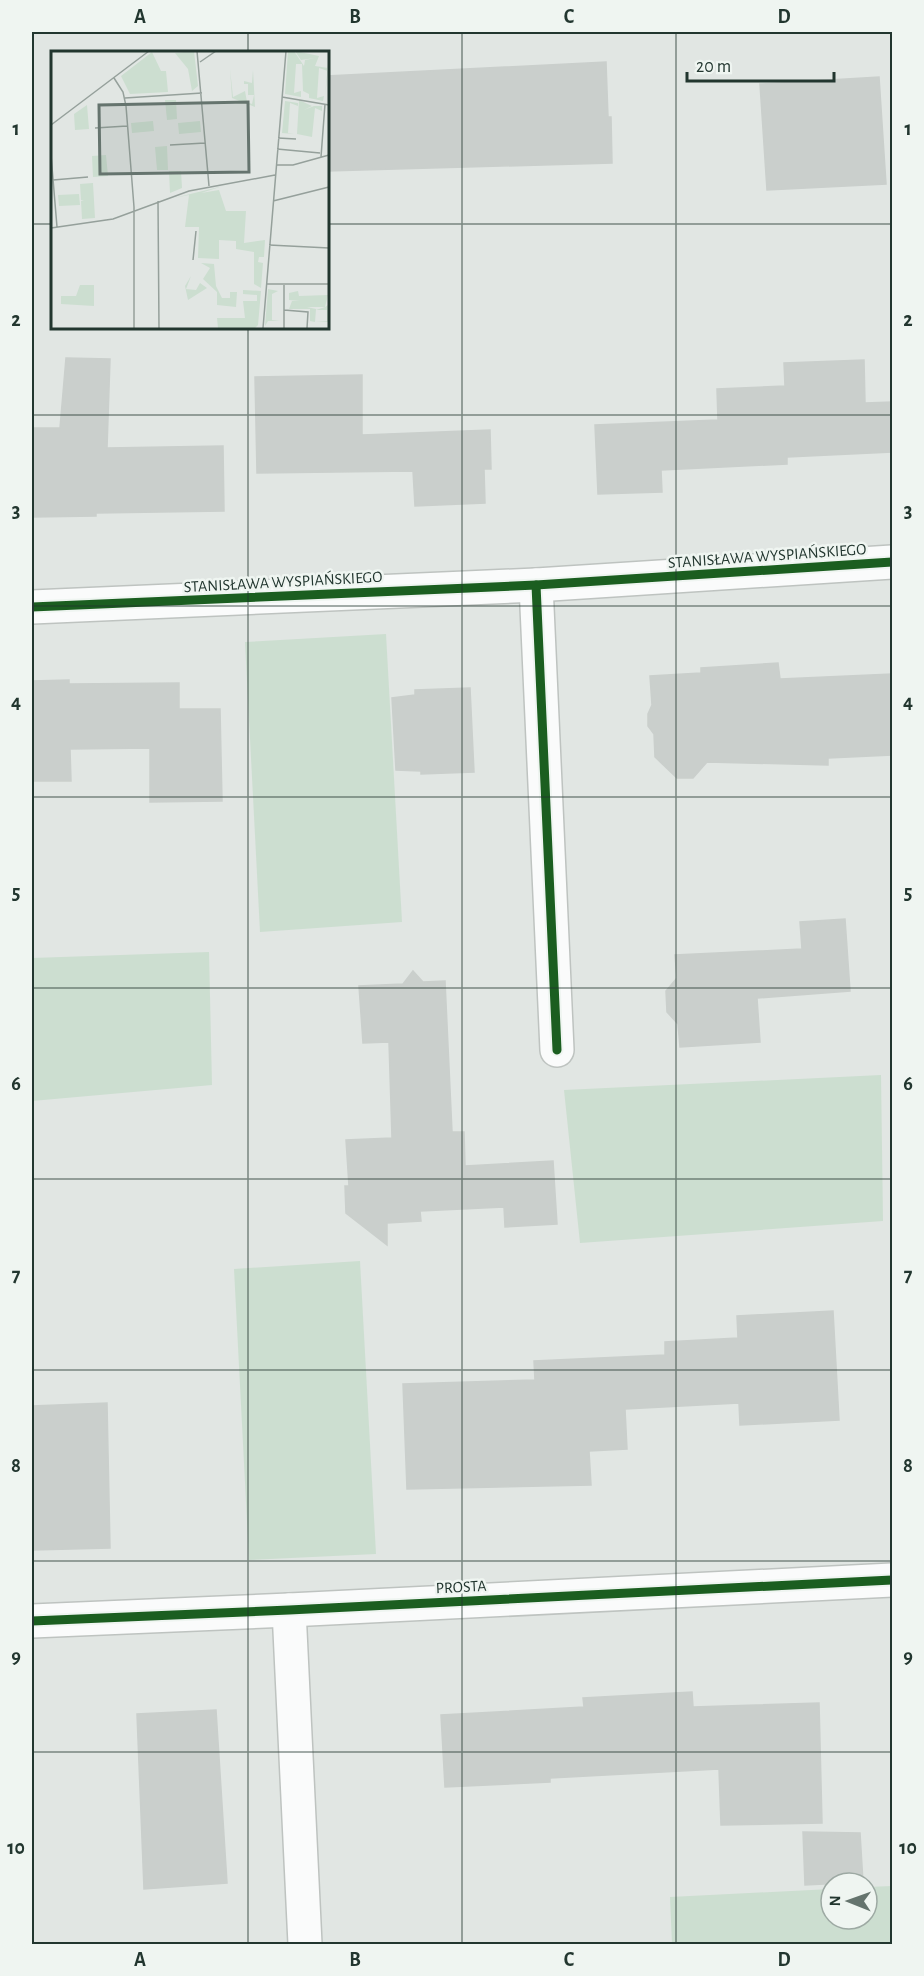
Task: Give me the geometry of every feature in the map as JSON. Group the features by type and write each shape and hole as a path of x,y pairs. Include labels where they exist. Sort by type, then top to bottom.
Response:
{"street":[{"name":"STANISŁAWA WYSPIAŃSKIEGO","path":"32,607 536,585 892,562"},
{"path":"536,585 557,1050"},
{"name":"PROSTA","path":"32,1621 892,1580"},
{"path":"289,1610 305,1944"}],"green space":[{"path":"386,634 402,922 260,932 245,642"},
{"path":"209,952 212,1085 32,1101 32,958"},
{"path":"881,1075 883,1221 580,1243 564,1090"},
{"path":"360,1261 376,1554 249,1560 234,1269"},
{"path":"892,1886 892,1944 672,1944 670,1897 819,1890 819,1931 879,1931 879,1887"}],"building":[{"path":"606,62 612,163 328,171 328,76"},
{"path":"879,77 886,184 767,190 760,84"},
{"path":"66,358 110,359 107,448 223,446 224,511 96,513 96,516 32,517 32,428 60,428"},
{"path":"864,360 865,403 892,402 892,452 787,457 787,464 661,470 662,492 598,494 595,425 718,420 717,389 785,386 784,363"},
{"path":"362,375 362,435 490,430 491,469 484,469 485,503 415,506 413,471 257,473 255,377"},
{"path":"778,663 780,679 892,674 892,755 828,758 828,765 707,762 693,778 677,778 655,757 654,734 648,726 648,714 652,705 650,676 701,673 701,668"},
{"path":"69,680 69,684 179,683 179,709 220,709 222,801 150,802 150,748 70,749 71,781 32,781 32,681"},
{"path":"470,688 474,772 421,774 421,771 396,770 392,698 415,695 415,690"},
{"path":"845,919 850,991 757,998 760,1042 680,1047 678,1024 667,1012 666,991 677,978 675,955 802,949 800,922"},
{"path":"413,971 423,982 445,981 452,1132 464,1132 465,1166 553,1161 557,1224 505,1227 504,1207 420,1211 421,1221 387,1223 387,1245 346,1213 345,1186 349,1186 346,1140 392,1138 389,1042 363,1043 359,986 403,984"},
{"path":"833,1311 839,1420 740,1425 739,1403 625,1409 627,1449 589,1451 591,1485 407,1489 403,1384 535,1380 534,1361 665,1355 665,1342 738,1338 737,1316"},
{"path":"107,1403 110,1548 32,1550 32,1406"},
{"path":"692,1692 693,1707 819,1703 822,1823 721,1825 719,1769 550,1778 550,1782 445,1787 441,1715 584,1707 583,1698"},
{"path":"216,1710 227,1883 144,1889 137,1714"},
{"path":"803,1832 860,1833 862,1871 819,1871 819,1884 805,1885"}],"cycle path":[{"path":"32,607 536,585 892,562"},
{"path":"536,585 557,1050"},
{"path":"32,1621 892,1580"}]}
